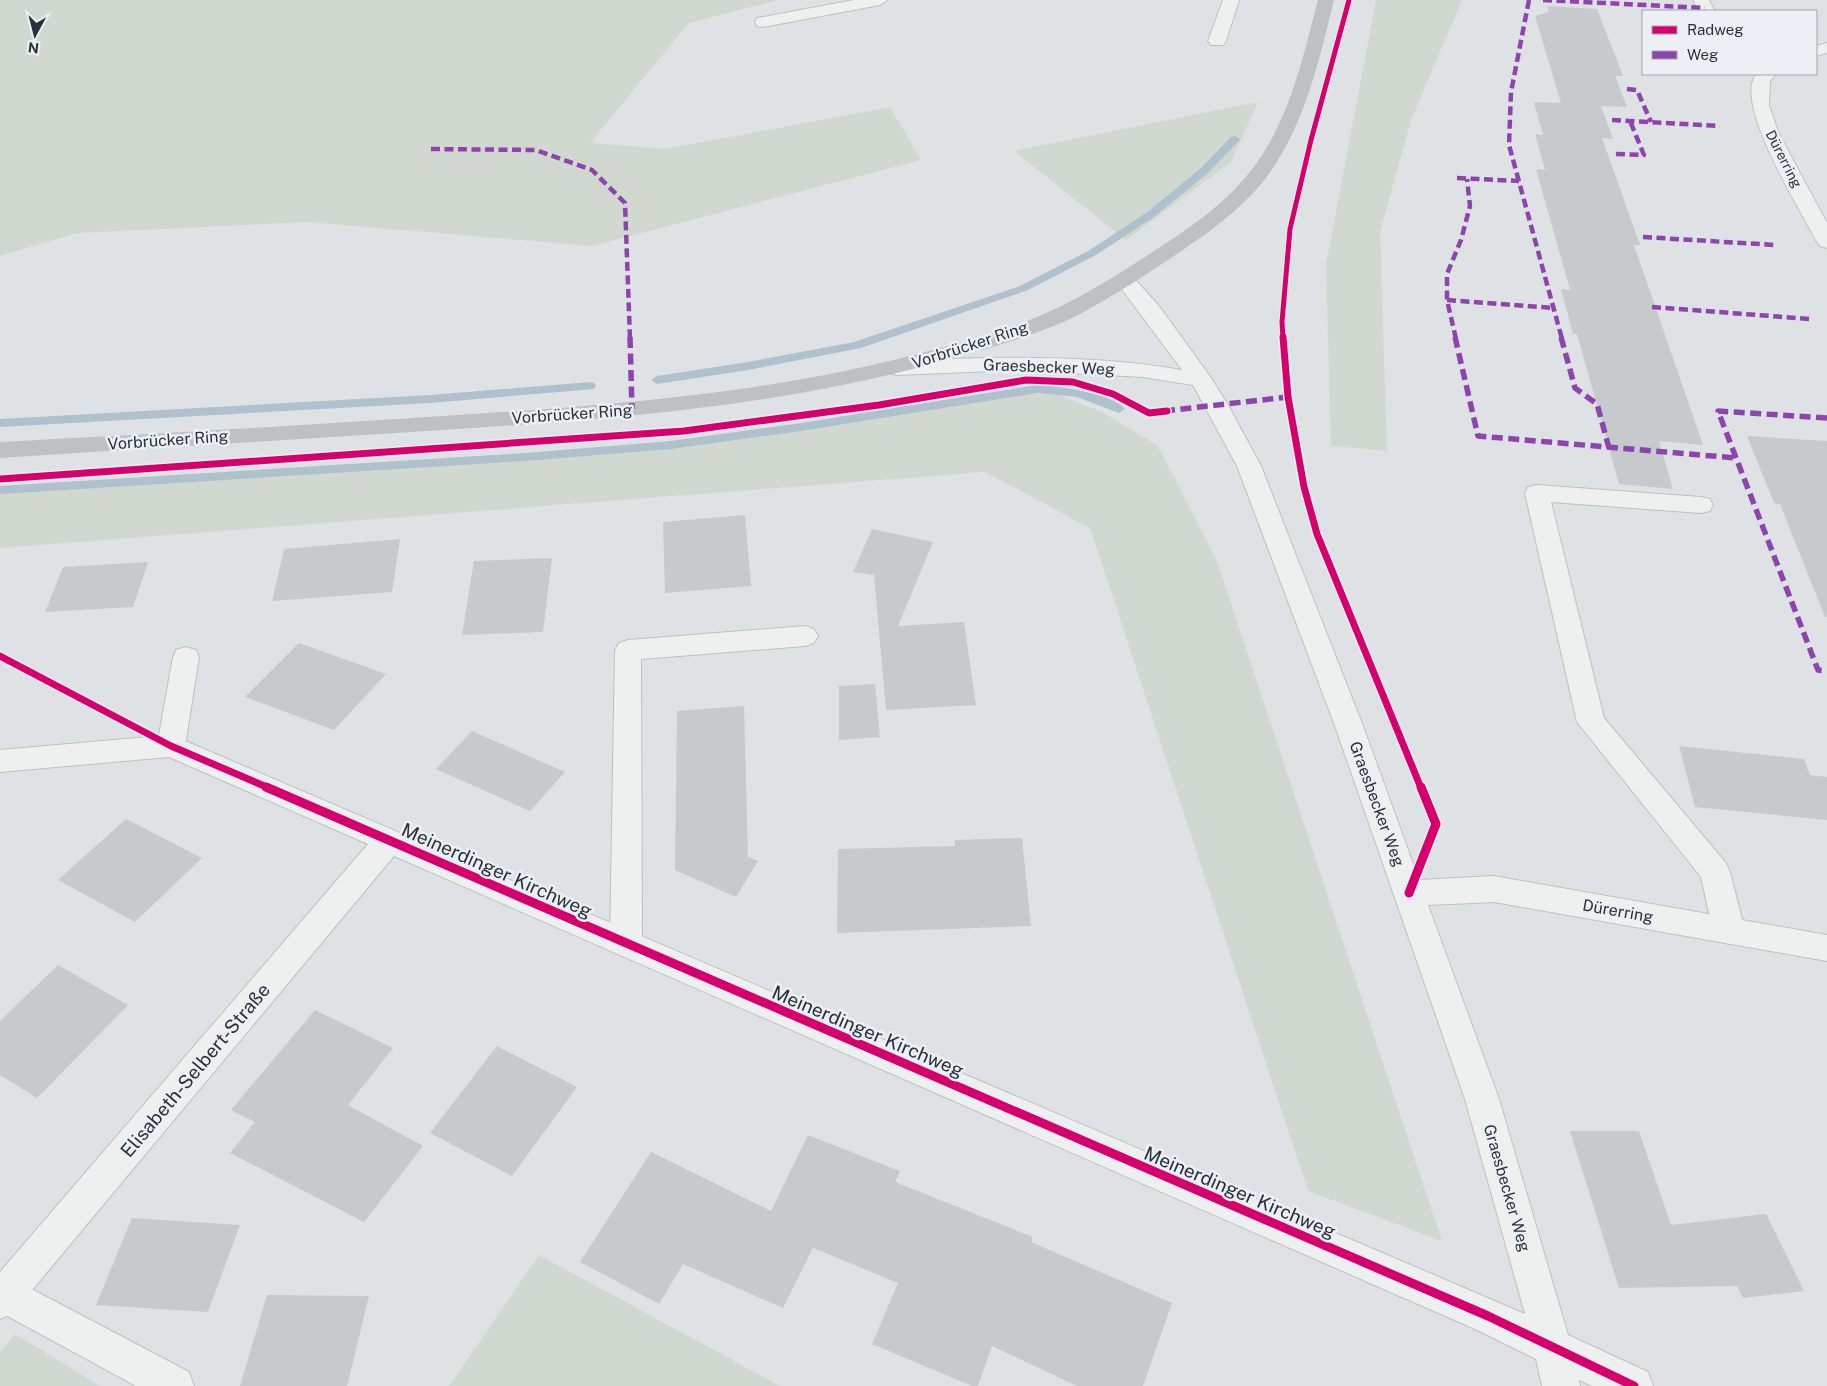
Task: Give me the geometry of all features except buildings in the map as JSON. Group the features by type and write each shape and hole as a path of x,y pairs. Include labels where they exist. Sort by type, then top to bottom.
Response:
{"main road":[{"name":"Vorbrücker Ring","path":"0,450 632,410 706,403 811,387 897,368 975,345 1060,315 1125,280 1209,223 1254,179 1284,133 1307,72 1326,0"}],"street":[{"path":"763,22 880,0"},
{"path":"1217,41 1231,0"},
{"name":"Dürerring","path":"1766,75 1761,79 1760,105 1769,132 1827,242"},
{"name":"Graesbecker Weg","path":"1125,280 1151,311 1201,380 1217,405 1248,466 1346,717 1482,1099 1553,1347 1561,1386"},
{"name":"Graesbecker Weg","path":"897,368 1017,363 1142,370 1201,380"},
{"path":"1701,505 1538,493 1591,722 1715,872 1729,931"},
{"path":"626,944 628,650 805,636"},
{"path":"0,760 171,746 186,657"},
{"name":"Meinerdinger Kirchweg","path":"171,746 1488,1316 1634,1386"},
{"name":"Elisabeth-Selbert-Straße","path":"2,1297 389,840"},
{"name":"Dürerring","path":"1409,893 1494,889 1827,948"},
{"path":"2,1297 175,1386"}],"shaded area":[{"path":"0,0 778,0 689,23 590,143 665,149 890,107 921,160 592,246 306,222 77,233 0,256"},
{"path":"1376,0 1462,0 1411,120 1380,232 1387,451 1331,446 1326,265"},
{"path":"1258,102 1231,162 1126,240 1014,151"},
{"path":"1026,393 1059,395 1102,412 1158,446 1217,561 1442,1241 1308,1191 1090,528 985,472 0,548 0,492 678,447"},
{"path":"539,1255 780,1386 449,1386"},
{"path":"15,1334 100,1386 0,1386 0,1353"}],"waterway":[{"path":"657,380 748,366 857,345 1024,288 1092,253 1150,215 1204,171 1235,139"},
{"path":"0,423 430,399 590,386"},
{"path":"0,490 525,457 671,445 801,427 1037,389 1059,390 1079,394 1119,409"}],"marked path":[{"path":"1529,0 1511,92 1509,145 1575,388 1597,404 1609,448"},
{"path":"1543,0 1705,8"},
{"path":"1627,89 1637,90 1651,122"},
{"path":"1612,120 1720,126"},
{"path":"1616,154 1644,155 1630,121"},
{"path":"431,149 536,150 592,170 625,203 632,409"},
{"path":"1457,178 1519,181"},
{"path":"1467,179 1470,206 1461,240 1447,274 1447,300 1478,436 1736,458"},
{"path":"1643,237 1775,245"},
{"path":"1447,300 1553,308"},
{"path":"1652,307 1810,319"},
{"path":"1164,411 1288,397"},
{"path":"1827,418 1718,411 1818,670 1827,671"}],"cycle path":[{"path":"1349,0 1311,140 1290,229 1282,322 1288,397 1304,487 1317,534 1436,824 1409,893"},
{"path":"0,479 684,431 879,405 1026,380 1073,382 1113,394 1149,413 1167,411"},
{"path":"0,656 171,746 1488,1316 1634,1386"}]}
